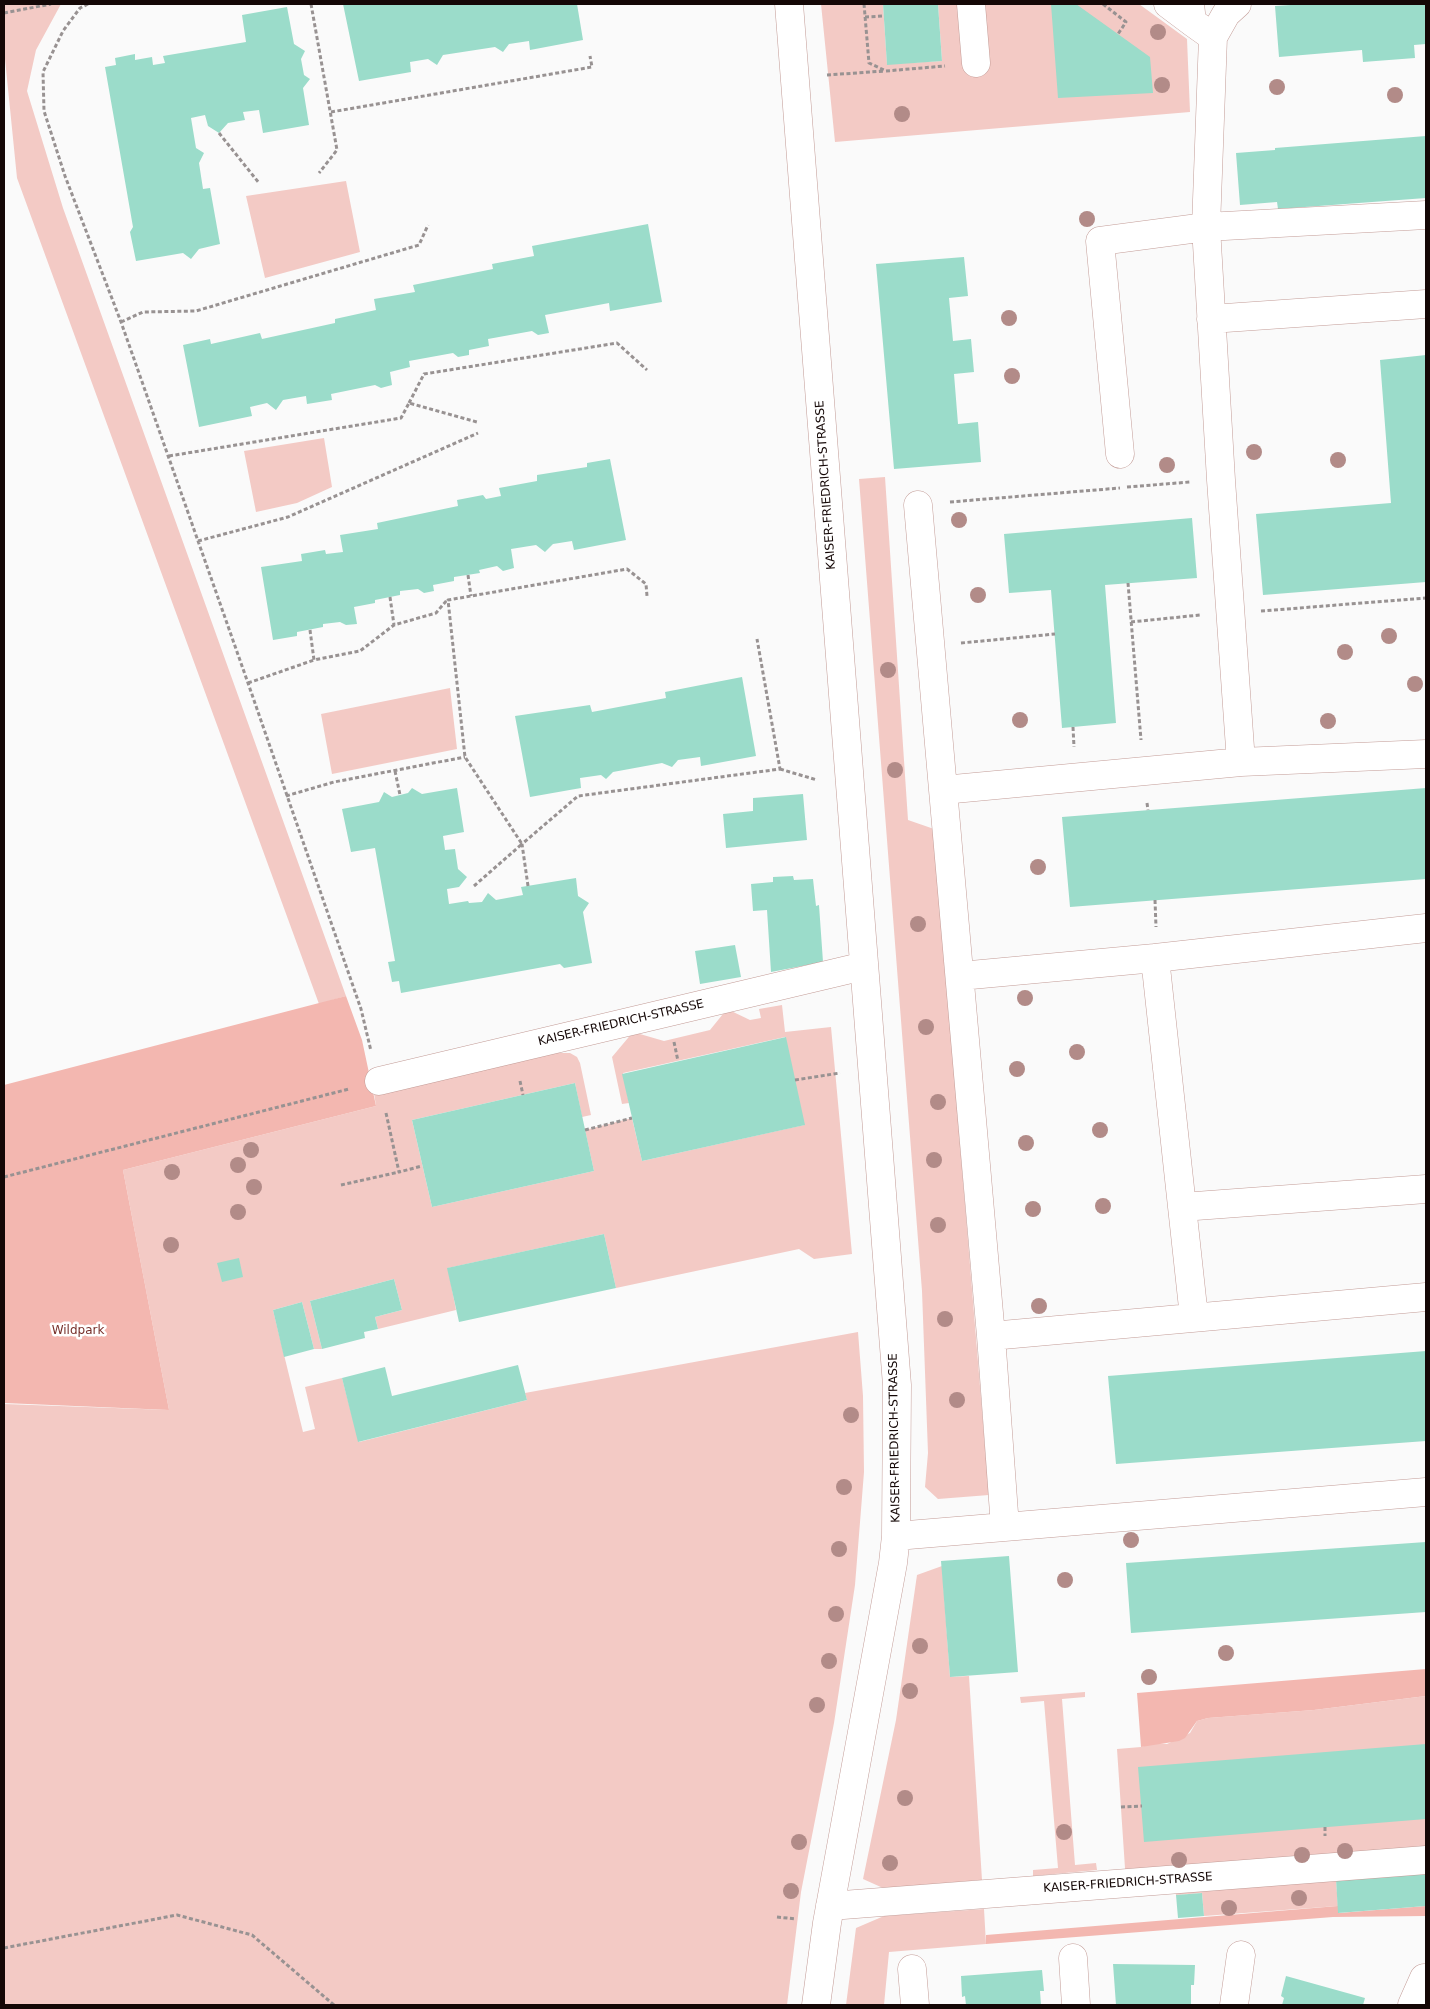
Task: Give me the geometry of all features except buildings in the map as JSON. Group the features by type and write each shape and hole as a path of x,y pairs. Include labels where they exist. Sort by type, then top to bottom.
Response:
{"street":[{"name":"KAISER-FRIEDRICH-STRASSE","path":"789,4 897,1385 896,1536 830,1906 816,2005"},
{"path":"971,4 976,64"},
{"path":"1168,4 1199,21 1226,14 1237,4"},
{"path":"1199,21 1211,320 1241,762"},
{"path":"1120,454 1100,241 1206,227 1426,215"},
{"path":"1211,320 1426,304"},
{"path":"918,505 991,1336 1005,1527"},
{"path":"943,790 1241,762 1426,754"},
{"path":"960,976 1155,958 1426,928"},
{"path":"1155,958 1194,1317"},
{"name":"KAISER-FRIEDRICH-STRASSE","path":"379,1081 864,966"},
{"path":"1182,1207 1426,1189"},
{"path":"991,1336 1426,1296"},
{"path":"896,1536 1426,1492"},
{"name":"KAISER-FRIEDRICH-STRASSE","path":"830,1906 1426,1860"},
{"path":"1234,2005 1241,1955"},
{"path":"1073,1958 1076,2005"},
{"path":"912,1969 915,2005"},
{"path":"1412,2005 1424,1978"}],"path":[{"path":"4,12 51,4"},
{"path":"88,4 80,8 63,31 44,72 44,110 65,176 121,322 361,1009 399,1172"},
{"path":"311,4 337,150 319,173"},
{"path":"864,4 869,63 886,71"},
{"path":"1103,4 1126,22 1118,34"},
{"path":"865,17 884,16"},
{"path":"331,112 592,67 590,56"},
{"path":"795,77 976,64"},
{"path":"219,133 259,183"},
{"path":"121,322 143,312 196,312 419,245 428,225"},
{"path":"168,456 401,418 424,374 617,343 647,370"},
{"path":"408,403 477,422"},
{"path":"198,541 288,517 478,433"},
{"path":"918,505 1221,480"},
{"path":"248,683 314,660 360,651 394,625 436,613 448,600 627,569 646,584 647,596"},
{"path":"468,575 472,596"},
{"path":"1128,583 1143,772"},
{"path":"390,597 394,625"},
{"path":"1131,622 1230,612 1426,598"},
{"path":"448,600 465,757 522,844 528,886"},
{"path":"310,630 314,660"},
{"path":"930,645 1055,634"},
{"path":"474,886 578,796 780,769 757,639"},
{"path":"286,796 334,782 465,757"},
{"path":"395,771 400,795"},
{"path":"795,1080 848,1072"},
{"path":"4,1177 379,1081"},
{"path":"585,1130 632,1118"},
{"path":"340,1185 422,1166"},
{"path":"1121,1807 1142,1806"},
{"path":"4,1948 178,1915 252,1935 334,2005"}],"shaded area":[{"path":"61,4 36,50 27,91 63,208 346,996 319,1004 17,178 4,49 4,5"},
{"path":"821,4 883,4 887,64 942,61 938,4 1139,4 1187,39 1190,112 835,142"},
{"path":"346,181 360,252 265,278 246,196"},
{"path":"324,438 332,487 297,503 256,512 244,451"},
{"path":"885,477 908,820 934,829 989,1495 938,1499 925,1487 928,1453 922,1291 859,479"},
{"path":"450,688 457,749 332,774 321,714"},
{"path":"782,1005 785,1032 831,1027 852,1254 814,1259 799,1249 616,1288 604,1234 448,1268 456,1310 378,1329 375,1317 402,1310 394,1279 310,1301 322,1349 314,1349 302,1302 273,1310 303,1432 315,1429 305,1387 342,1378 359,1442 527,1400 525,1393 858,1332 863,1396 864,1472 855,1585 834,1723 801,1892 787,2005 4,2005 4,1404 169,1410 123,1170 376,1106 374,1093 552,1053 570,1053 577,1057 580,1063 591,1115 582,1117 575,1083 412,1120 432,1207 594,1171 585,1130 632,1118 642,1161 804,1125 785,1037 623,1073 629,1103 622,1104 612,1057 633,1032 664,1041 710,1030 727,1009 750,1020 761,1018 759,1009"},
{"path":"942,1566 950,1677 969,1676 982,1880 883,1888 863,1879 896,1720 917,1575"},
{"path":"1085,1692 1085,1697 1062,1699 1075,1865 1096,1863 1097,1870 1033,1876 1033,1870 1058,1868 1044,1701 1021,1703 1020,1697"},
{"path":"1426,1696 1426,1872 1336,1880 1338,1906 1204,1916 1202,1893 1176,1895 1175,1879 1126,1883 1117,1749 1141,1747 1154,1743 1167,1744 1190,1733 1197,1721 1208,1718 1314,1710"},
{"path":"984,1909 986,1944 889,1952 884,2005 846,2005 856,1928 884,1916"}],"green space":[{"name":"Wildpark","path":"346,996 362,1040 376,1106 123,1170 169,1410 4,1403 4,1085"},
{"path":"1426,1669 1426,1696 1314,1710 1208,1718 1197,1721 1185,1738 1179,1741 1141,1747 1137,1693"},
{"path":"1338,1906 1339,1913 1426,1906 1426,1916 1333,1917 986,1944 986,1935"}]}
